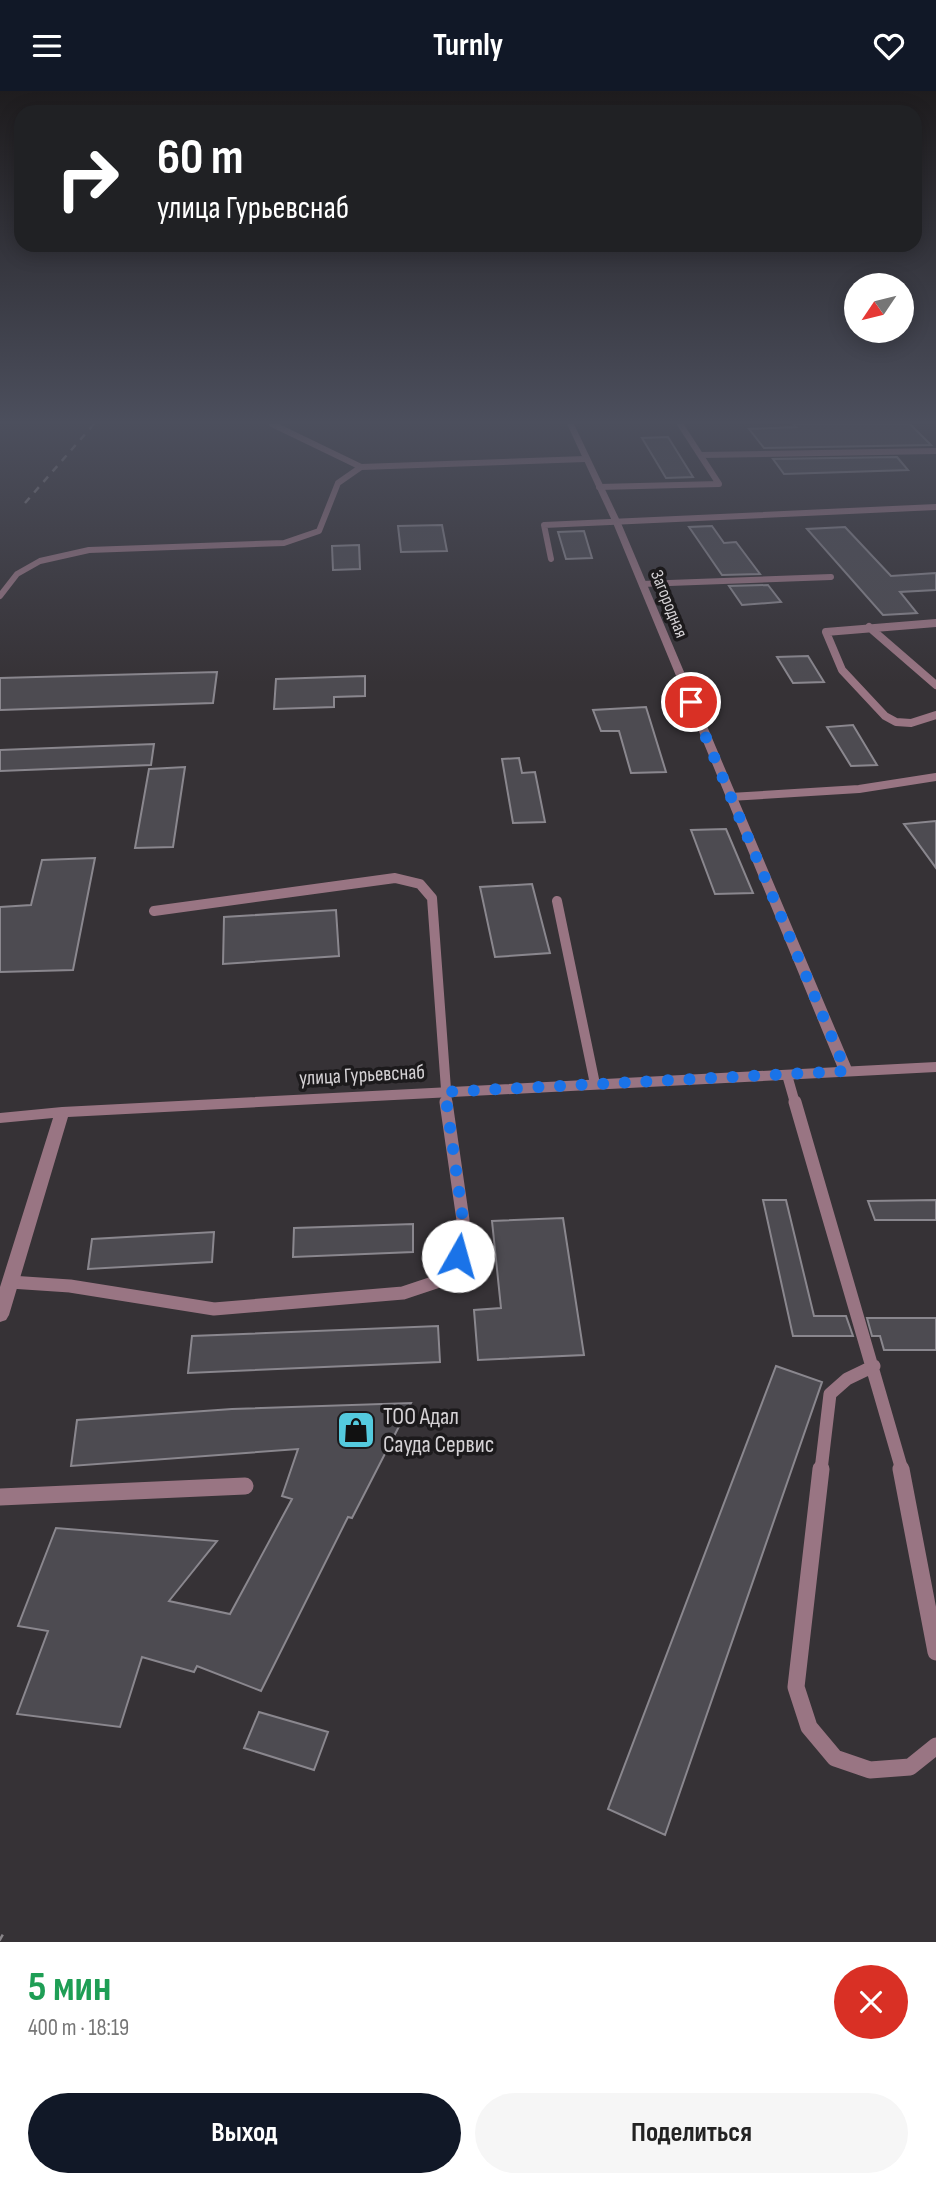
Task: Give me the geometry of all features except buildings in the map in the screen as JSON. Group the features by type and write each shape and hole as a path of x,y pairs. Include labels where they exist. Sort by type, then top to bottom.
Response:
{"street":[{"name":"Загородная","path":"611,510 846,1071"},
{"name":"улица Гурьевснаб","path":"0,1118 62,1112 936,1067"},
{"path":"0,1315 62,1112"}],"lane":[{"path":"0,596 17,574 40,561 89,550 284,543 306,538 319,531 327,510"},
{"path":"551,559 544,525 869,510"},
{"path":"642,584 831,577"},
{"path":"936,623 826,632 842,670 885,716 896,722 911,723 936,715"},
{"path":"869,627 936,685"},
{"path":"730,797 859,789 936,777"},
{"path":"10,1282 69,1286 214,1309 403,1293 439,1281 458,1256 463,1220 445,1092 432,898 420,884 396,878 154,911"},
{"path":"557,901 594,1084"},
{"path":"787,1075 899,1457 936,1652"},
{"path":"874,1366 847,1379 830,1394 796,1687 809,1727 835,1758 870,1770 909,1767 936,1746"},
{"path":"0,1497 246,1486"}],"path":[{"path":"0,1937 9,1942"}],"place":[{"name":"ТОО Адал Сауда Сервис","path":"356,1430"}],"route":[{"path":"458,1256 463,1220 445,1092 846,1071 691,702"}]}
